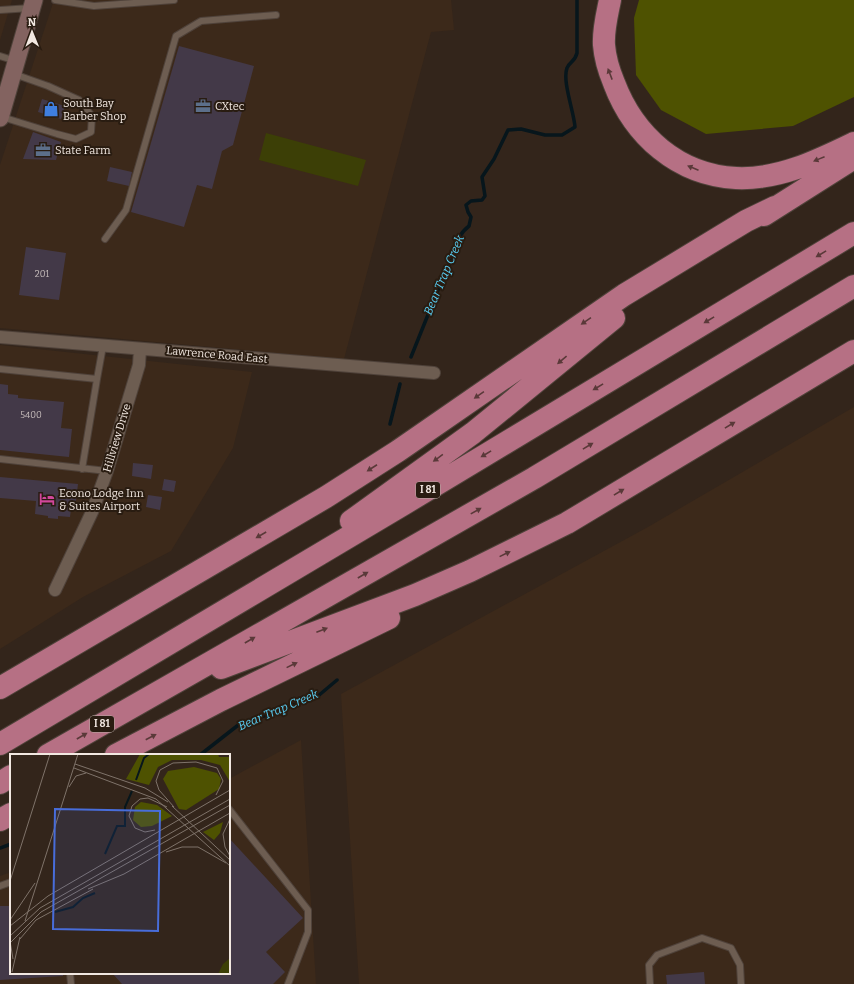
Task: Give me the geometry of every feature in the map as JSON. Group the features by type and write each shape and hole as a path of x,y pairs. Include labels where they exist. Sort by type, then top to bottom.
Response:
{"highway":[{"path":"610,0 604,27 604,46 608,68 619,98 636,125 650,142 679,162 706,174 736,178 768,176 794,170 854,143"},
{"path":"238,603 473,433 581,344 651,289 746,228 775,207 854,158"},
{"path":"0,688 326,498 398,451 624,295 746,222 775,207"},
{"name":"I 81","path":"0,744 238,603 854,233"},
{"name":"I 81","path":"50,754 534,478 854,286"},
{"path":"155,694 415,595 470,571 567,523 854,351"},
{"path":"749,414 854,366"},
{"path":"118,754 221,700 416,604 470,571"},
{"path":"0,783 10,777"},
{"path":"0,820 10,815"}],"main road":[{"path":"0,117 33,4"}],"street":[{"name":"Lawrence Road East","path":"0,337 434,373"},
{"name":"Hillview Drive","path":"55,590 92,512 107,472 139,365 140,349"}],"lane":[{"path":"54,0 94,6 174,0"},
{"path":"0,10 33,4"},
{"path":"105,239 126,210 176,36 201,21 276,15"},
{"path":"0,56 15,68 78,100 92,116 90,132 76,138 57,134 0,117"},
{"path":"82,469 103,346"},
{"path":"0,369 97,379"},
{"path":"0,459 107,472"},
{"path":"230,810 308,910 308,932 288,984"},
{"path":"0,886 10,882"},
{"path":"650,984 649,965 657,955 702,938 731,948 740,965 741,984"},
{"path":"70,974 71,984"}],"shaded area":[{"path":"0,0 12,0 0,40"},
{"path":"54,0 451,0 454,30 431,32 344,359 0,328 0,165"},
{"path":"639,0 854,0 854,97 793,126 706,134 661,110 636,75 634,18"},
{"path":"266,133 366,160 358,186 259,160"},
{"path":"0,345 252,372 233,448 171,551 83,597 0,649"},
{"path":"854,407 854,984 359,984 341,694 648,527"},
{"path":"301,740 316,984 0,984 0,876 10,872 10,974 230,974 230,778"}],"building":[{"name":"CXtec","path":"179,46 254,66 233,145 222,151 212,189 197,185 184,227 131,212"},
{"name":"South Bay Barber Shop","path":"42,99 65,106 61,119 38,112"},
{"name":"State Farm","path":"33,132 61,142 56,160 23,159"},
{"path":"110,167 132,172 129,186 107,181"},
{"path":"26,247 66,253 59,300 19,295"},
{"path":"0,384 8,385 8,394 18,395 18,398 64,402 61,428 72,429 69,457 0,450"},
{"path":"133,463 153,465 151,479 132,476"},
{"name":"Econo Lodge Inn & Suites Airport","path":"0,477 78,484 75,509 71,509 70,517 58,516 58,519 35,514 36,501 0,498"},
{"path":"164,479 176,481 174,492 162,490"},
{"path":"148,495 162,497 160,510 146,507"},
{"path":"230,839 303,918 266,952 285,972 273,984 122,984 113,974 230,974"},
{"path":"0,906 10,906 10,974 63,974 63,976 0,980"},
{"path":"704,972 705,984 667,984 666,975"}],"waterway":[{"name":"Bear Trap Creek","path":"411,357 446,270 453,258 459,238 469,226 471,217 466,205 471,201 482,200 485,196 482,177 494,159 508,130 521,129 545,135 562,135 575,127 567,88 566,74 568,66 575,58 577,53 577,0"},
{"name":"Bear Trap Creek","path":"390,424 400,384"},
{"name":"Bear Trap Creek","path":"201,754 237,726 318,696 337,680"},
{"name":"Bear Trap Creek","path":"0,848 10,844"}],"place":[{"name":"CXtec","path":"203,106"},
{"name":"South Bay Barber Shop","path":"51,109"},
{"name":"State Farm","path":"43,150"},
{"name":"Econo Lodge Inn & Suites Airport","path":"47,499"}]}
